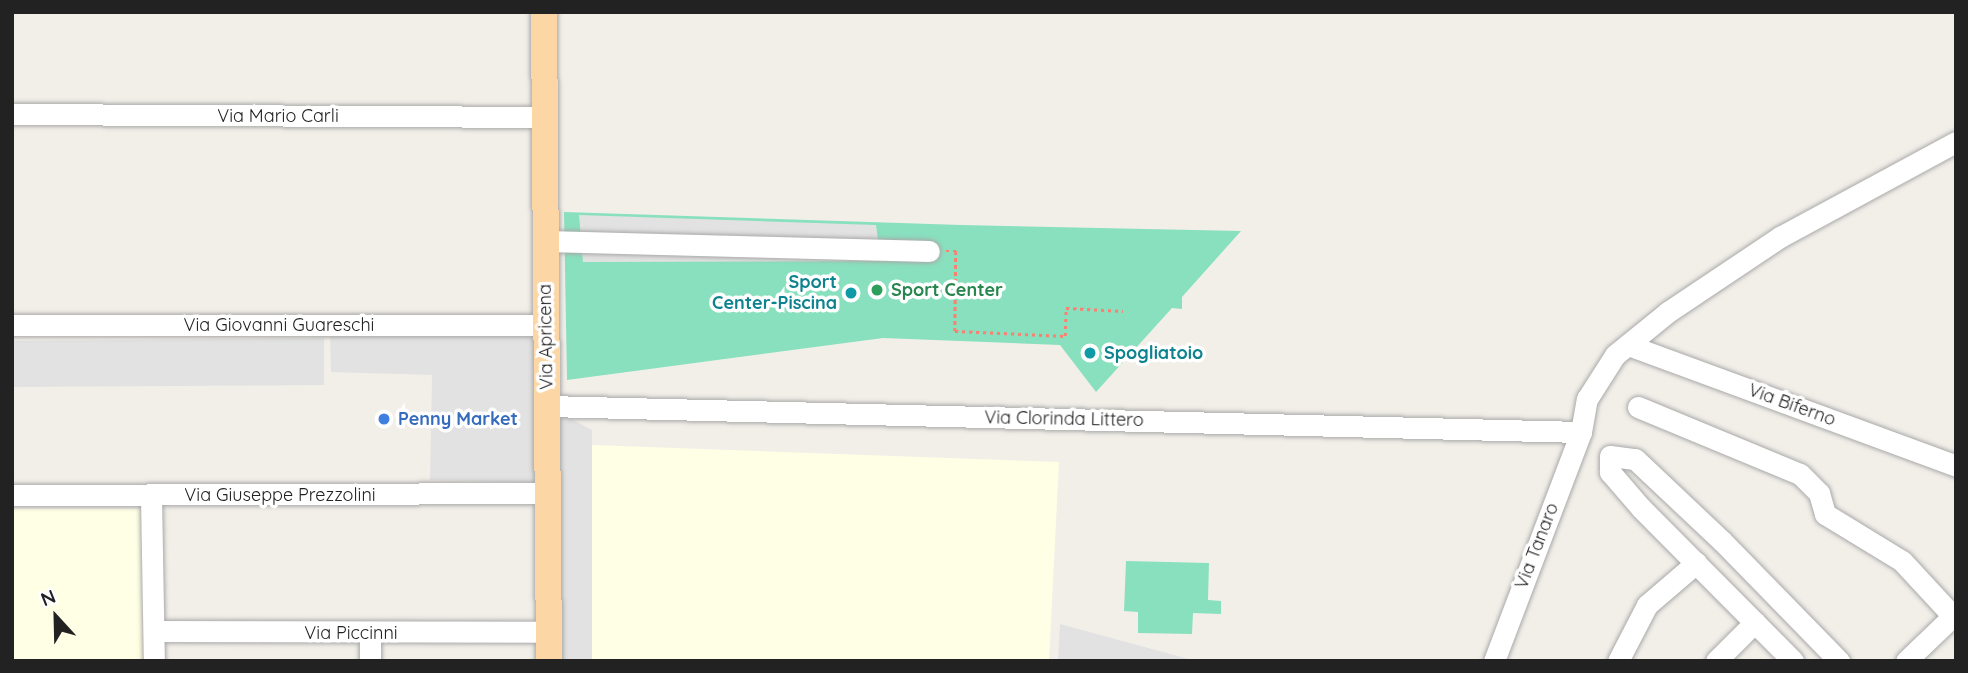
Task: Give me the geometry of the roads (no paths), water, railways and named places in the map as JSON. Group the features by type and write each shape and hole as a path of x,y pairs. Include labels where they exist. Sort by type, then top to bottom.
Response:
{"main road":[{"name":"Via Apricena","path":"544,12 549,661"}],"street":[{"name":"Via Mario Carli","path":"12,114 545,117"},
{"name":"Via Tanaro","path":"1494,661 1581,432 1587,399 1615,355 1668,312 1780,237 1956,142"},
{"path":"545,241 929,251"},
{"name":"Via Giovanni Guareschi","path":"12,325 546,325"},
{"name":"Via Biferno","path":"1628,345 1956,466"},
{"name":"Via Clorinda Littero","path":"547,405 1581,432"},
{"path":"1638,407 1800,474 1819,493 1825,514 1902,561 1955,614 1906,661"},
{"path":"1581,432 1610,456 1622,455 1635,459 1722,541 1839,661"},
{"path":"1610,456 1610,472 1793,661"},
{"name":"Via Giuseppe Prezzolini","path":"12,495 547,493"},
{"path":"151,496 154,661"},
{"path":"1618,661 1647,605 1696,563"},
{"path":"1716,661 1755,622"},
{"name":"Via Piccinni","path":"154,631 370,634 549,632"},
{"path":"370,634 370,661"}],"place":[{"name":"Sport Center","path":"877,290"},
{"name":"Sport Center-Piscina","path":"851,293"},
{"name":"Spogliatoio","path":"1090,353"},
{"name":"Penny Market","path":"384,419"}]}
